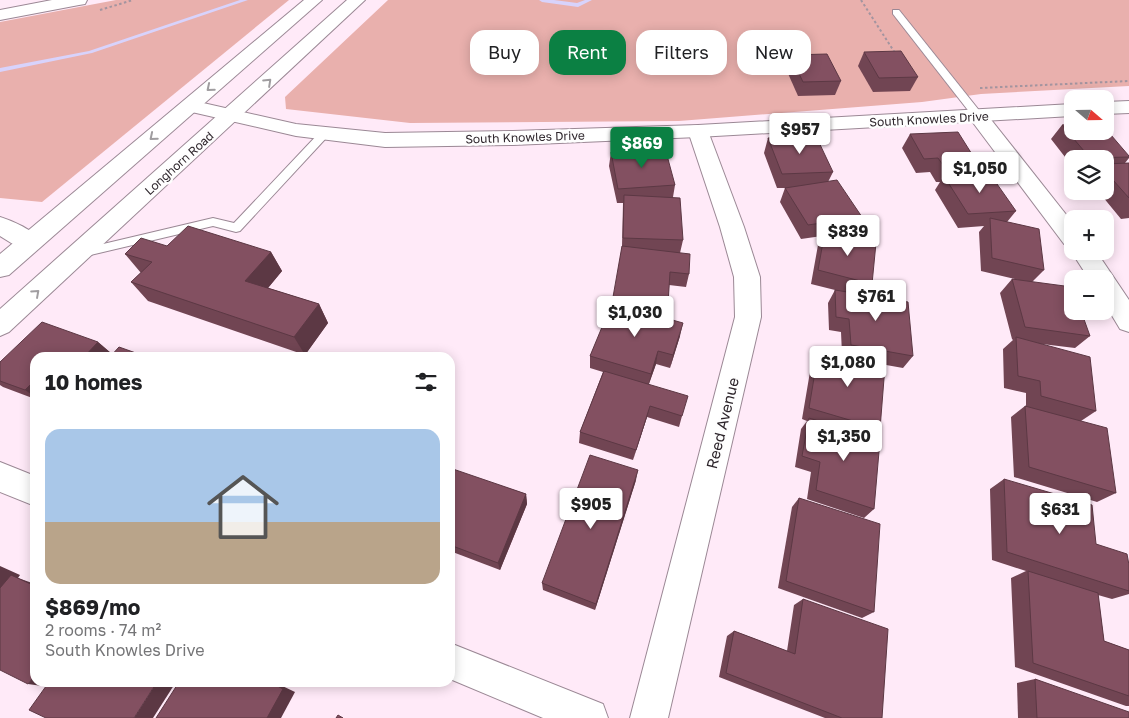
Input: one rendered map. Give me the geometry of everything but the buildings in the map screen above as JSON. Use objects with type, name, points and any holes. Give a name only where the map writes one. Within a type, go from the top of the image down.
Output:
[{"type":"street","points":[[0,16],[32,4],[79,0]]},
{"type":"street","points":[[0,268],[314,0]]},
{"type":"street","name":"Longhorn Road","points":[[0,326],[357,0]]},
{"type":"street","name":"South Knowles Drive","points":[[190,106],[296,130],[385,140],[512,138],[698,131],[1064,111]]},
{"type":"street","points":[[1114,108],[1129,107]]},
{"type":"street","points":[[978,116],[1064,228]]},
{"type":"street","name":"Reed Avenue","points":[[649,718],[748,317],[747,277],[732,227],[698,131]]},
{"type":"street","points":[[0,225],[29,242]]},
{"type":"street","points":[[0,246],[29,242]]},
{"type":"street","points":[[1114,297],[1129,322]]},
{"type":"street","points":[[0,477],[30,489]]},
{"type":"street","points":[[455,663],[589,718]]},
{"type":"lane","points":[[896,12],[978,116]]},
{"type":"lane","points":[[80,253],[213,222],[236,228],[324,134]]},
{"type":"path","points":[[861,0],[896,54]]},
{"type":"path","points":[[952,84],[991,88],[1129,81]]},
{"type":"shaded area","points":[[116,0],[289,0],[42,202],[0,198],[0,22]]},
{"type":"shaded area","points":[[388,0],[1129,0],[1129,86],[981,94],[922,102],[679,121],[410,123],[286,109],[285,97]]},
{"type":"waterway","points":[[0,70],[90,52],[245,0]]},
{"type":"waterway","points":[[542,0],[578,5],[589,0]]}]
